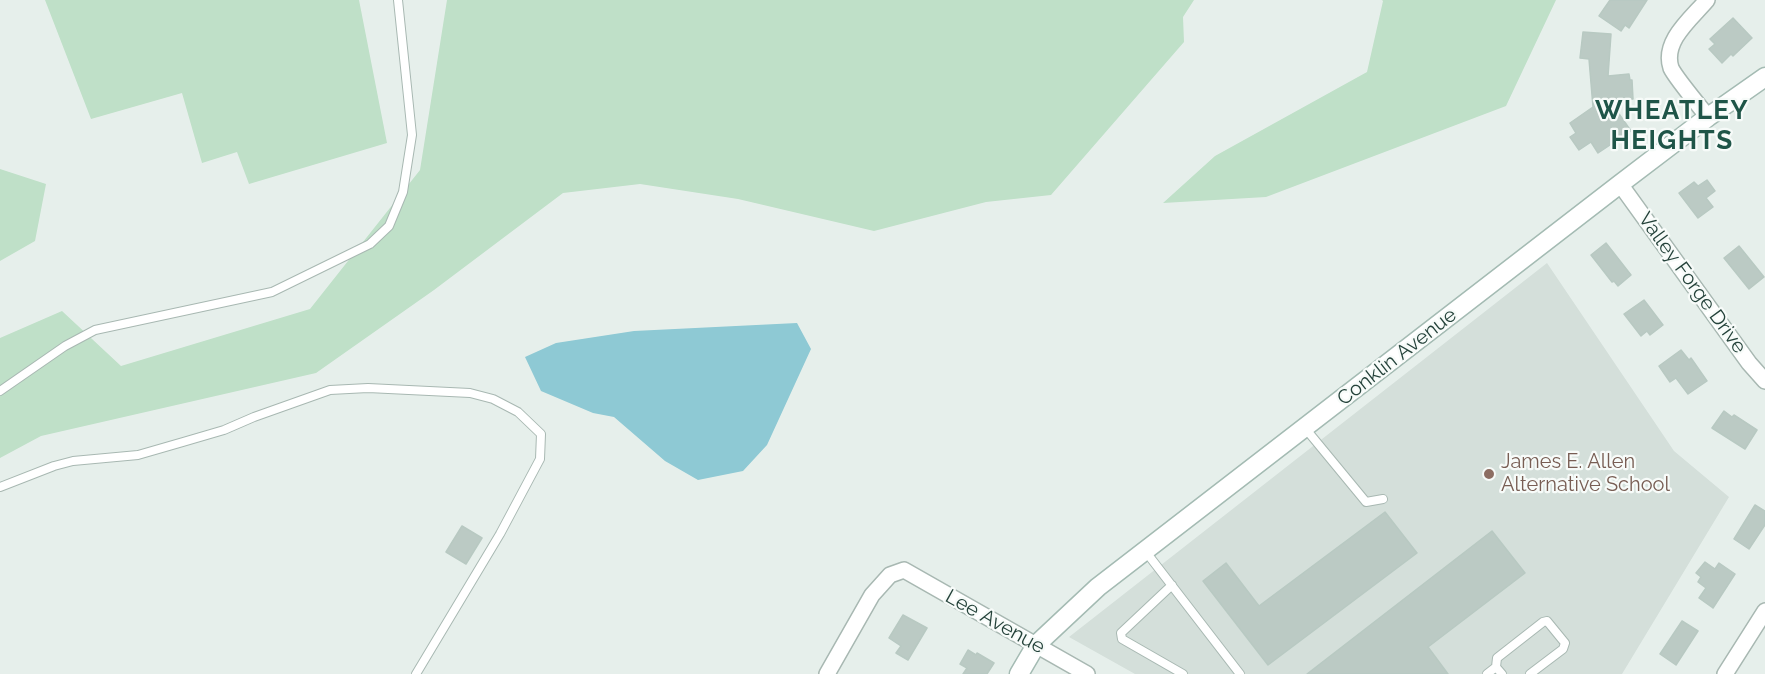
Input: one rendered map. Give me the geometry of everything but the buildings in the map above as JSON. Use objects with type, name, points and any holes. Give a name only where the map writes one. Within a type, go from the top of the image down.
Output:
[{"type":"street","points":[[1707,0],[1670,47],[1671,68],[1708,117]]},
{"type":"street","name":"Conklin Avenue","points":[[1019,674],[1036,645],[1098,588],[1145,550],[1620,184],[1765,77]]},
{"type":"street","name":"Valley Forge Drive","points":[[1620,184],[1749,363],[1765,381]]},
{"type":"street","name":"Lee Avenue","points":[[827,674],[876,590],[890,575],[904,570],[1087,674]]},
{"type":"street","points":[[1725,674],[1765,611]]},
{"type":"lane","points":[[0,391],[65,346],[95,330],[272,292],[370,244],[389,226],[403,192],[412,135],[398,0]]},
{"type":"lane","points":[[0,487],[73,461],[138,454],[224,430],[330,390],[368,388],[470,393],[493,399],[518,411],[541,434],[540,459],[500,534],[416,674]]},
{"type":"lane","points":[[1305,428],[1366,502],[1383,499]]},
{"type":"lane","points":[[1145,550],[1240,674]]},
{"type":"lane","points":[[1172,585],[1120,633],[1122,639],[1183,674]]},
{"type":"lane","points":[[1487,674],[1499,670],[1497,658],[1547,621],[1565,643],[1563,649],[1530,674]]},
{"type":"shaded area","name":"James E. Allen Alternative School","points":[[1547,263],[1674,451],[1729,497],[1622,674],[1135,674],[1069,637]]},
{"type":"green space","points":[[45,0],[359,0],[387,143],[249,184],[237,152],[202,163],[182,93],[91,119]]},
{"type":"green space","points":[[447,0],[1194,0],[1183,17],[1184,42],[1051,195],[986,202],[874,231],[738,199],[640,184],[563,193],[434,290],[316,373],[41,436],[0,458],[0,338],[62,311],[121,366],[310,309],[420,170]]},
{"type":"green space","points":[[1382,0],[1556,0],[1506,106],[1266,197],[1163,203],[1215,156],[1367,72]]},
{"type":"green space","points":[[0,169],[46,184],[35,241],[0,261]]},
{"type":"water","points":[[797,323],[811,349],[767,445],[743,471],[698,480],[665,461],[614,417],[593,413],[541,391],[525,357],[556,343],[634,331]]},
{"type":"place","name":"James E. Allen Alternative School","points":[[1489,474]]},
{"type":"district","name":"WHEATLEY HEIGHTS","points":[[1672,126]]}]
